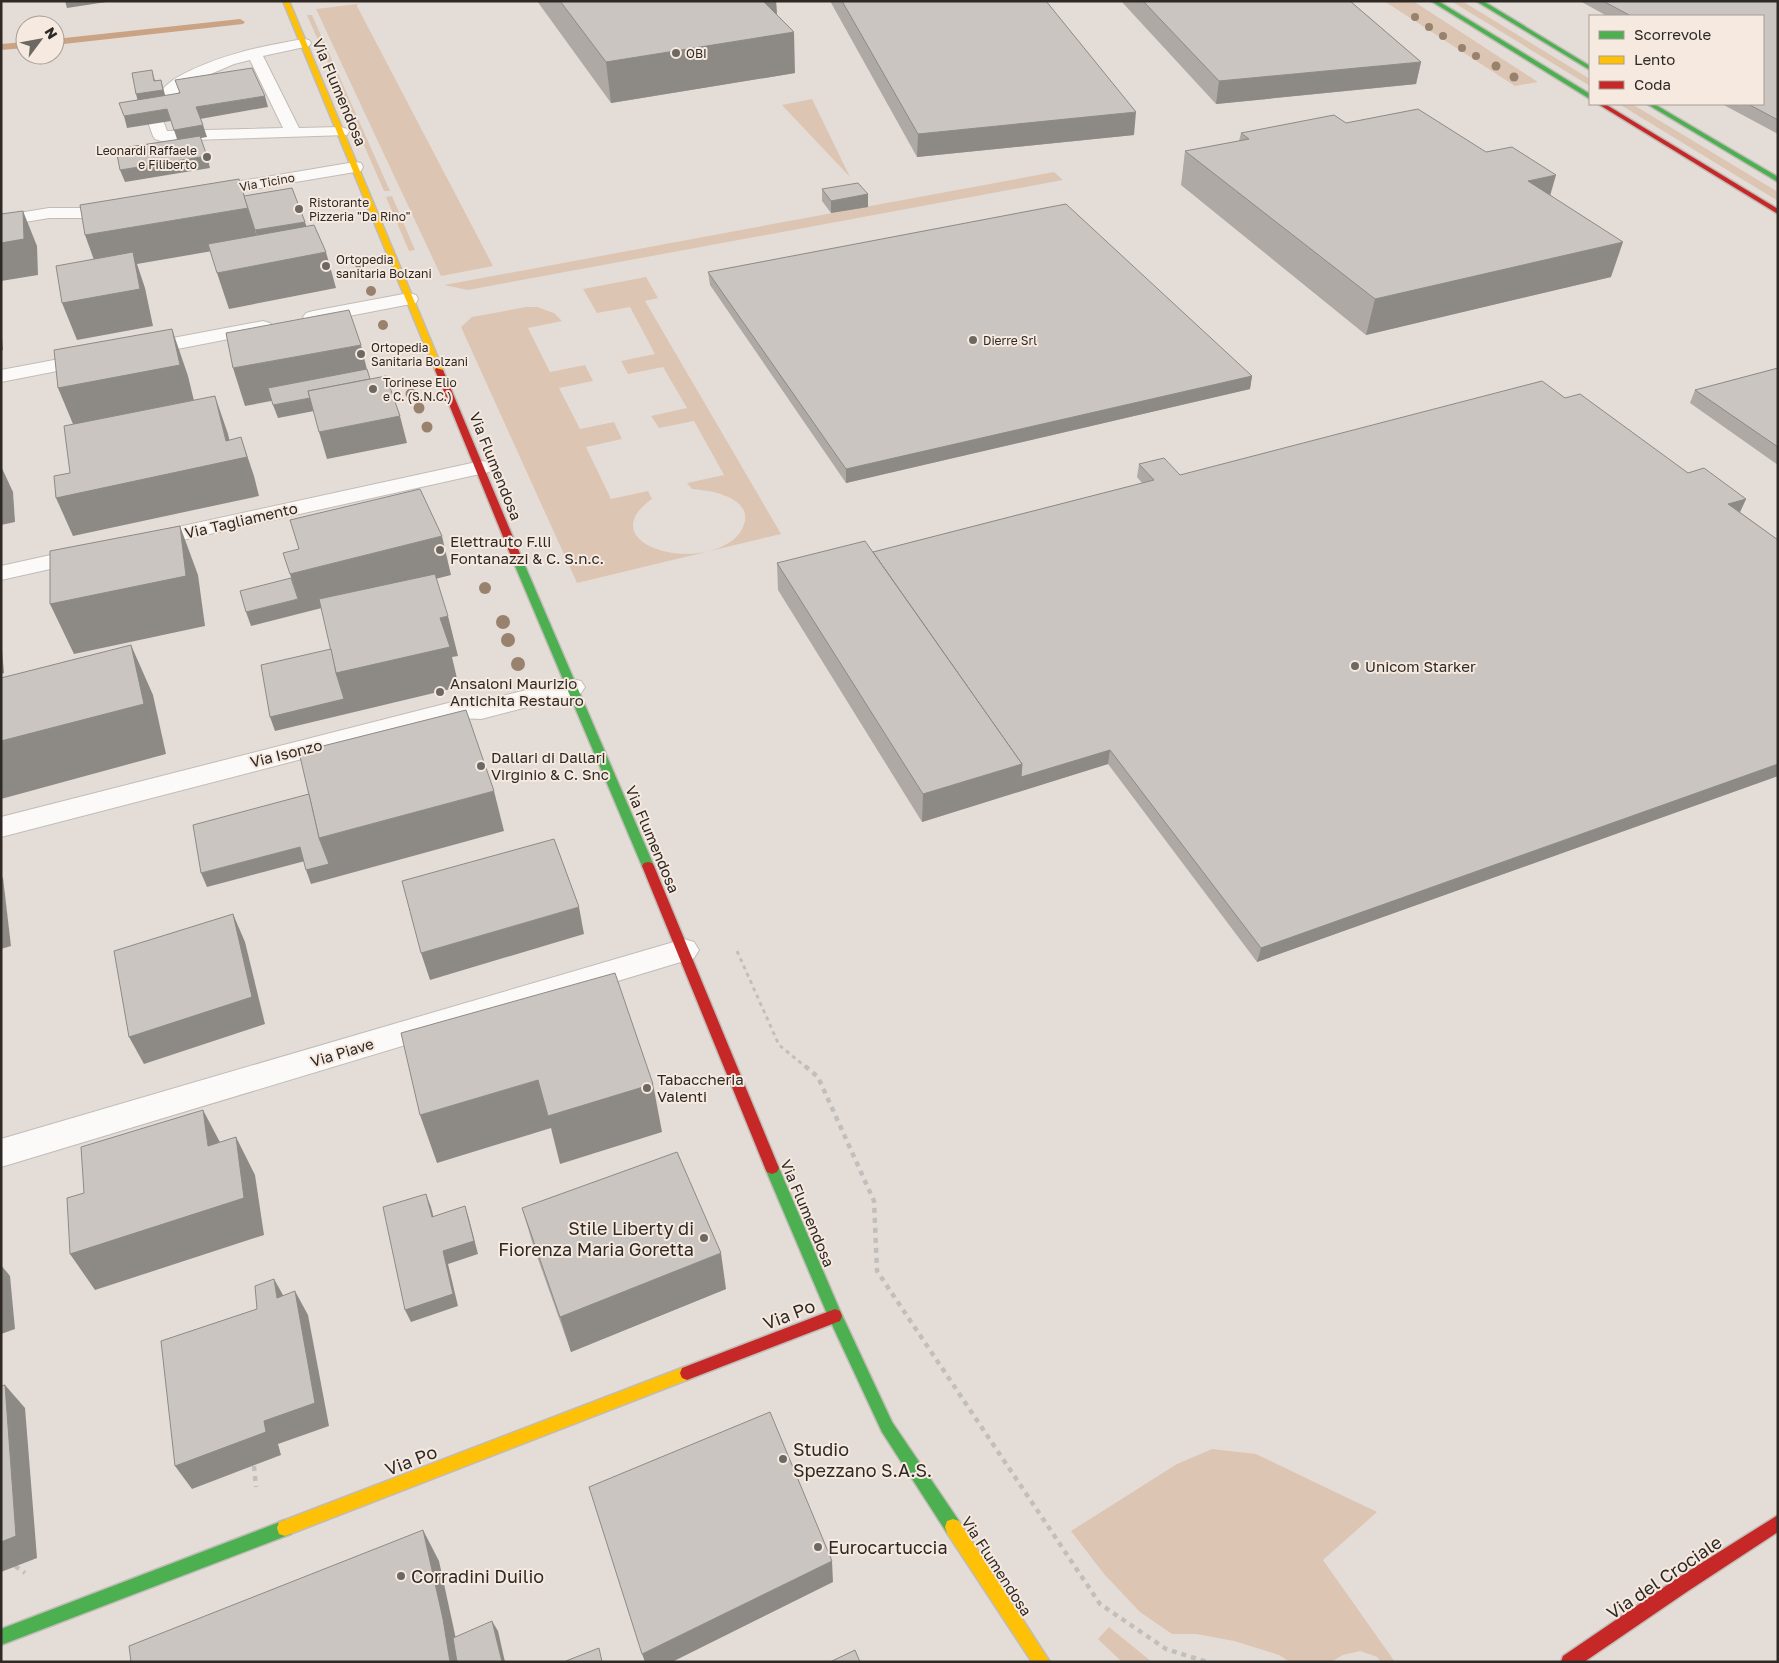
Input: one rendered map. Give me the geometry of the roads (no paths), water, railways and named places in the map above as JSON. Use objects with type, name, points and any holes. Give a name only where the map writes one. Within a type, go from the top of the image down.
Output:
[{"type":"street","name":"Via Flumendosa","points":[[286,1],[481,466],[527,583],[684,950],[834,1316],[887,1427],[1042,1662]]},
{"type":"street","points":[[1434,1],[1589,96]]},
{"type":"street","points":[[1479,1],[1589,67]]},
{"type":"street","points":[[304,43],[254,53],[180,82],[152,111],[160,136],[341,132]]},
{"type":"street","points":[[254,53],[292,133]]},
{"type":"street","points":[[212,69],[219,85]]},
{"type":"street","points":[[180,82],[187,100]]},
{"type":"street","points":[[1603,105],[1778,212]]},
{"type":"street","points":[[1652,105],[1778,180]]},
{"type":"street","points":[[194,118],[200,135]]},
{"type":"street","points":[[233,118],[240,134]]},
{"type":"street","name":"Via Ticino","points":[[191,195],[355,167]]},
{"type":"street","points":[[1,221],[48,213],[83,213],[132,205]]},
{"type":"street","points":[[1,376],[410,299]]},
{"type":"street","name":"Via Tagliamento","points":[[1,573],[481,466]]},
{"type":"street","name":"Via Isonzo","points":[[1,827],[460,709],[481,710],[572,687]]},
{"type":"street","name":"Via Piave","points":[[1,1153],[684,950]]},
{"type":"street","name":"Via Po","points":[[1,1637],[834,1316]]},
{"type":"street","name":"Via del Crociale","points":[[1570,1662],[1682,1585],[1778,1523]]},
{"type":"waterway","points":[[65,41],[240,22]]},
{"type":"waterway","points":[[1,47],[15,46]]},
{"type":"place","name":"OBI","points":[[676,53]]},
{"type":"place","name":"Leonardi Raffaele e Filiberto","points":[[207,157]]},
{"type":"place","name":"Ristorante Pizzeria \"Da Rino\"","points":[[299,209]]},
{"type":"place","name":"Ortopedia sanitaria Bolzani","points":[[326,266]]},
{"type":"place","name":"Dierre Srl","points":[[973,340]]},
{"type":"place","name":"Ortopedia Sanitaria Bolzani","points":[[361,354]]},
{"type":"place","name":"Torinese Elio e C. (S.N.C.)","points":[[373,389]]},
{"type":"place","name":"Elettrauto F.lli Fontanazzi & C. S.n.c.","points":[[440,550]]},
{"type":"place","name":"Unicom Starker","points":[[1355,666]]},
{"type":"place","name":"Ansaloni Maurizio Antichita Restauro","points":[[440,692]]},
{"type":"place","name":"Dallari di Dallari Virginio & C. Snc","points":[[481,766]]},
{"type":"place","name":"Tabaccheria Valenti","points":[[647,1088]]},
{"type":"place","name":"Stile Liberty di Fiorenza Maria Goretta","points":[[704,1238]]},
{"type":"place","name":"Studio Spezzano S.A.S.","points":[[783,1459]]},
{"type":"place","name":"Eurocartuccia","points":[[818,1547]]},
{"type":"place","name":"Corradini Duilio","points":[[401,1576]]}]
